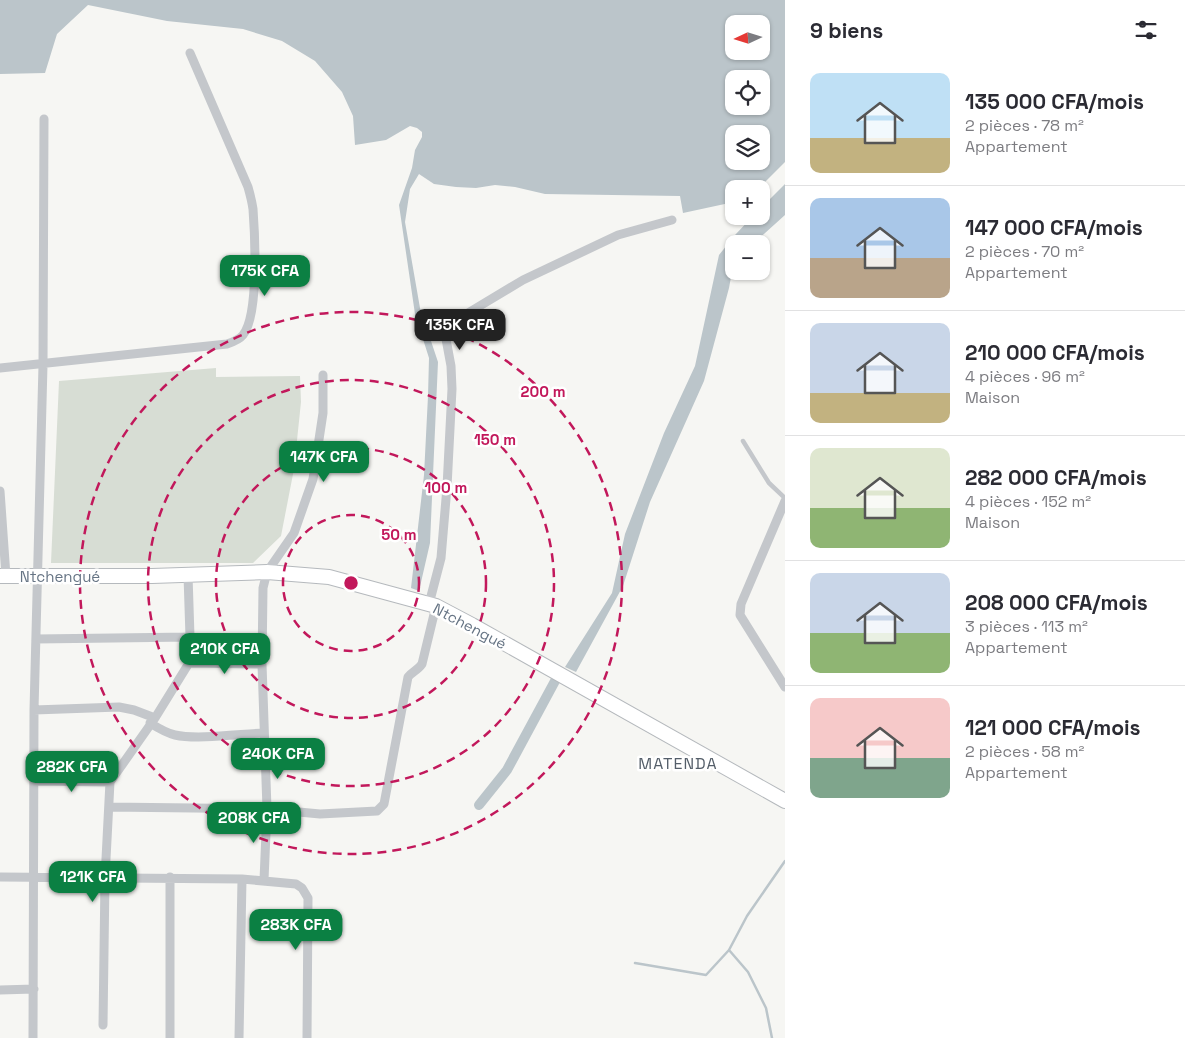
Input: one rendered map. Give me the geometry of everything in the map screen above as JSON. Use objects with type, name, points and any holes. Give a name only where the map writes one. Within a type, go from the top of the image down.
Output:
[{"type":"main road","name":"Ntchengué","points":[[3,576],[188,575],[267,572],[329,577],[433,605],[785,801]]},
{"type":"street","points":[[0,368],[43,365],[227,344],[238,340],[244,334],[252,313],[254,295],[253,208],[248,187],[190,53]]},
{"type":"street","points":[[33,1038],[34,710],[43,365],[44,119]]},
{"type":"street","points":[[109,807],[267,809],[320,814],[377,811],[380,809],[384,804],[408,678],[422,664],[440,558],[448,468],[452,390],[446,330],[454,322],[523,280],[618,235],[672,220]]},
{"type":"street","points":[[264,880],[267,809],[262,664],[261,606],[263,588],[267,572],[294,533],[313,479],[323,413],[323,375]]},
{"type":"street","points":[[0,492],[3,576]]},
{"type":"street","points":[[785,500],[741,604],[740,615],[785,688]]},
{"type":"street","points":[[104,1025],[105,878],[110,782],[153,721],[189,663],[188,575]]},
{"type":"street","points":[[36,639],[190,637]]},
{"type":"street","points":[[189,663],[262,664]]},
{"type":"street","points":[[34,710],[119,707],[134,710],[169,733],[178,736],[264,733]]},
{"type":"street","points":[[35,781],[110,782]]},
{"type":"street","points":[[0,877],[170,877],[264,880],[296,884],[302,888],[308,898],[307,1038]]},
{"type":"street","points":[[170,877],[170,1038]]},
{"type":"street","points":[[239,1038],[242,879]]},
{"type":"street","points":[[0,990],[34,989]]},
{"type":"lane","points":[[743,441],[769,483],[785,500]]},
{"type":"shaded area","points":[[0,0],[785,0],[785,162],[767,180],[725,180],[725,204],[683,213],[680,196],[545,194],[515,187],[495,185],[476,188],[456,187],[434,184],[419,174],[410,189],[405,222],[420,308],[438,362],[430,543],[419,591],[411,588],[424,475],[429,358],[415,314],[399,205],[412,168],[415,150],[422,137],[422,132],[410,126],[386,140],[355,145],[353,116],[342,92],[315,61],[282,41],[243,29],[167,21],[88,5],[57,34],[45,73],[0,74]]},
{"type":"shaded area","points":[[785,184],[785,215],[763,235],[735,235],[744,225],[770,225],[770,199]]},
{"type":"shaded area","points":[[725,248],[725,280],[730,280],[704,381],[650,502],[623,586],[576,672],[565,667],[612,593],[625,534],[664,433],[695,366],[719,255]]},
{"type":"shaded area","points":[[216,368],[216,377],[300,376],[301,402],[294,469],[281,536],[253,563],[51,563],[59,381]]},
{"type":"waterway","points":[[479,805],[507,770],[555,681]]},
{"type":"waterway","points":[[635,963],[706,975],[729,950],[747,916],[785,861]]},
{"type":"waterway","points":[[729,950],[748,972],[766,1008],[772,1038]]},
{"type":"district","name":"MATENDA","points":[[678,763]]}]
